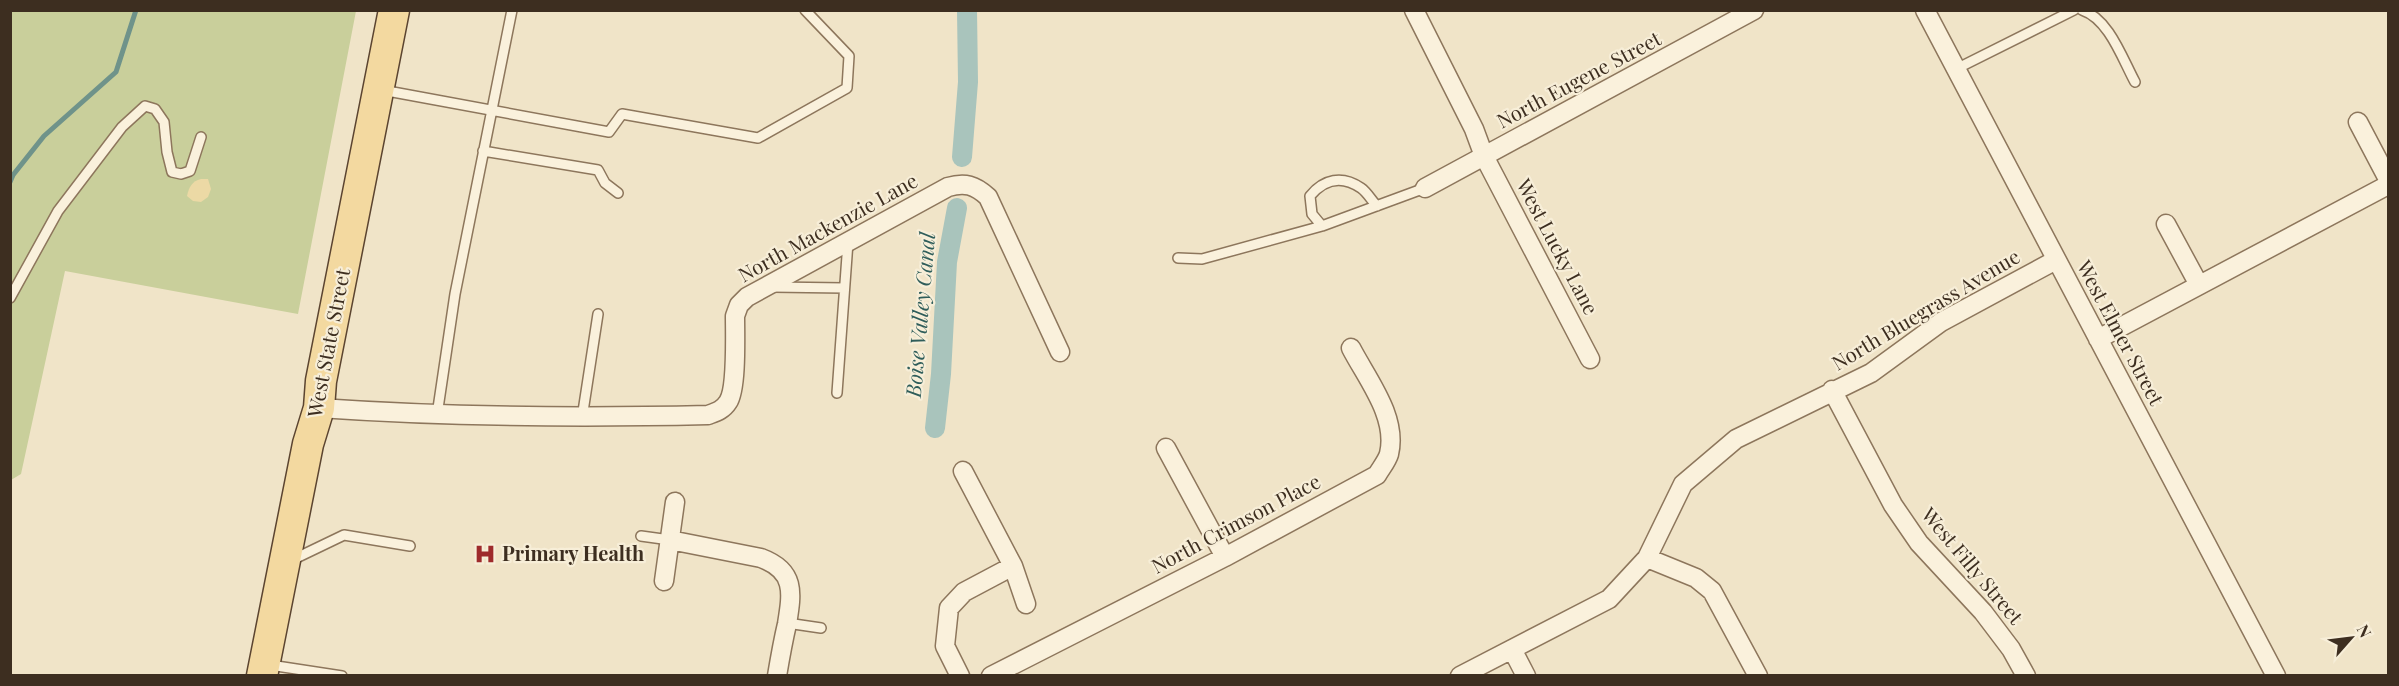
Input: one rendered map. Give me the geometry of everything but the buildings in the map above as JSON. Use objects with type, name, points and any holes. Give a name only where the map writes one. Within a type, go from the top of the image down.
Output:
[{"type":"main road","name":"West State Street","points":[[263,670],[308,444],[319,408],[321,381],[394,10]]},
{"type":"street","name":"West Lucky Lane","points":[[1414,10],[1474,129],[1484,156],[1590,358]]},
{"type":"street","name":"North Eugene Street","points":[[1425,188],[1754,10]]},
{"type":"street","name":"West Elmer Street","points":[[1925,10],[2276,675]]},
{"type":"street","points":[[2358,122],[2388,178]]},
{"type":"street","name":"North Mackenzie Lane","points":[[319,408],[436,415],[582,418],[708,415],[723,409],[732,394],[735,316],[739,305],[747,297],[958,184],[968,184],[979,189],[988,197],[1060,352]]},
{"type":"street","points":[[2098,339],[2388,185]]},
{"type":"street","points":[[2166,224],[2199,285]]},
{"type":"street","name":"North Bluegrass Avenue","points":[[1460,675],[1609,599],[1647,558],[1683,484],[1736,439],[1832,390],[1871,373],[1941,322],[2056,260]]},
{"type":"street","name":"North Crimson Place","points":[[991,675],[1225,557],[1377,475],[1388,456],[1391,434],[1386,413],[1351,348]]},
{"type":"street","name":"West Filly Street","points":[[1832,390],[1893,505],[1919,543],[1983,612],[2011,649],[2026,675]]},
{"type":"street","points":[[1167,448],[1225,557]]},
{"type":"street","points":[[963,471],[1013,566],[1026,604]]},
{"type":"street","points":[[664,581],[675,502]]},
{"type":"street","points":[[670,540],[761,558],[774,563],[783,570],[792,591],[777,675]]},
{"type":"street","points":[[1647,558],[1696,578],[1712,591],[1758,675]]},
{"type":"street","points":[[960,675],[945,646],[950,608],[964,592],[1013,566]]},
{"type":"street","points":[[1512,649],[1526,675]]},
{"type":"lane","points":[[436,415],[453,301],[512,10]]},
{"type":"lane","points":[[378,89],[609,132],[622,114],[758,138],[847,88],[849,56],[805,10]]},
{"type":"lane","points":[[1956,69],[2074,10]]},
{"type":"lane","points":[[2082,10],[2091,15],[2110,36],[2135,82]]},
{"type":"lane","points":[[10,298],[58,211],[122,127],[145,106],[155,109],[164,122],[172,172],[181,174],[190,171],[201,137]]},
{"type":"lane","points":[[483,151],[598,170],[605,183],[618,194]]},
{"type":"lane","points":[[1322,226],[1312,214],[1310,196],[1318,185],[1337,179],[1362,188],[1377,206]]},
{"type":"lane","points":[[1178,258],[1203,259],[1322,226],[1425,188]]},
{"type":"lane","points":[[837,393],[848,242]]},
{"type":"lane","points":[[763,287],[844,288]]},
{"type":"lane","points":[[582,418],[598,314]]},
{"type":"lane","points":[[284,564],[344,535],[410,546]]},
{"type":"lane","points":[[641,536],[670,540]]},
{"type":"lane","points":[[787,623],[821,628]]},
{"type":"lane","points":[[263,670],[342,675]]},
{"type":"green space","points":[[11,11],[356,11],[298,314],[65,271],[21,474],[11,480]]},
{"type":"sand","points":[[201,179],[208,179],[211,189],[208,197],[201,202],[193,201],[187,196],[189,190],[193,183]]},
{"type":"waterway","points":[[10,182],[44,136],[116,72],[136,10]]},
{"type":"waterway","name":"Boise Valley Canal","points":[[962,157],[968,82],[967,10]]},
{"type":"waterway","name":"Boise Valley Canal","points":[[935,428],[941,374],[947,262],[957,208]]},
{"type":"place","name":"Primary Health","points":[[485,554]]}]
